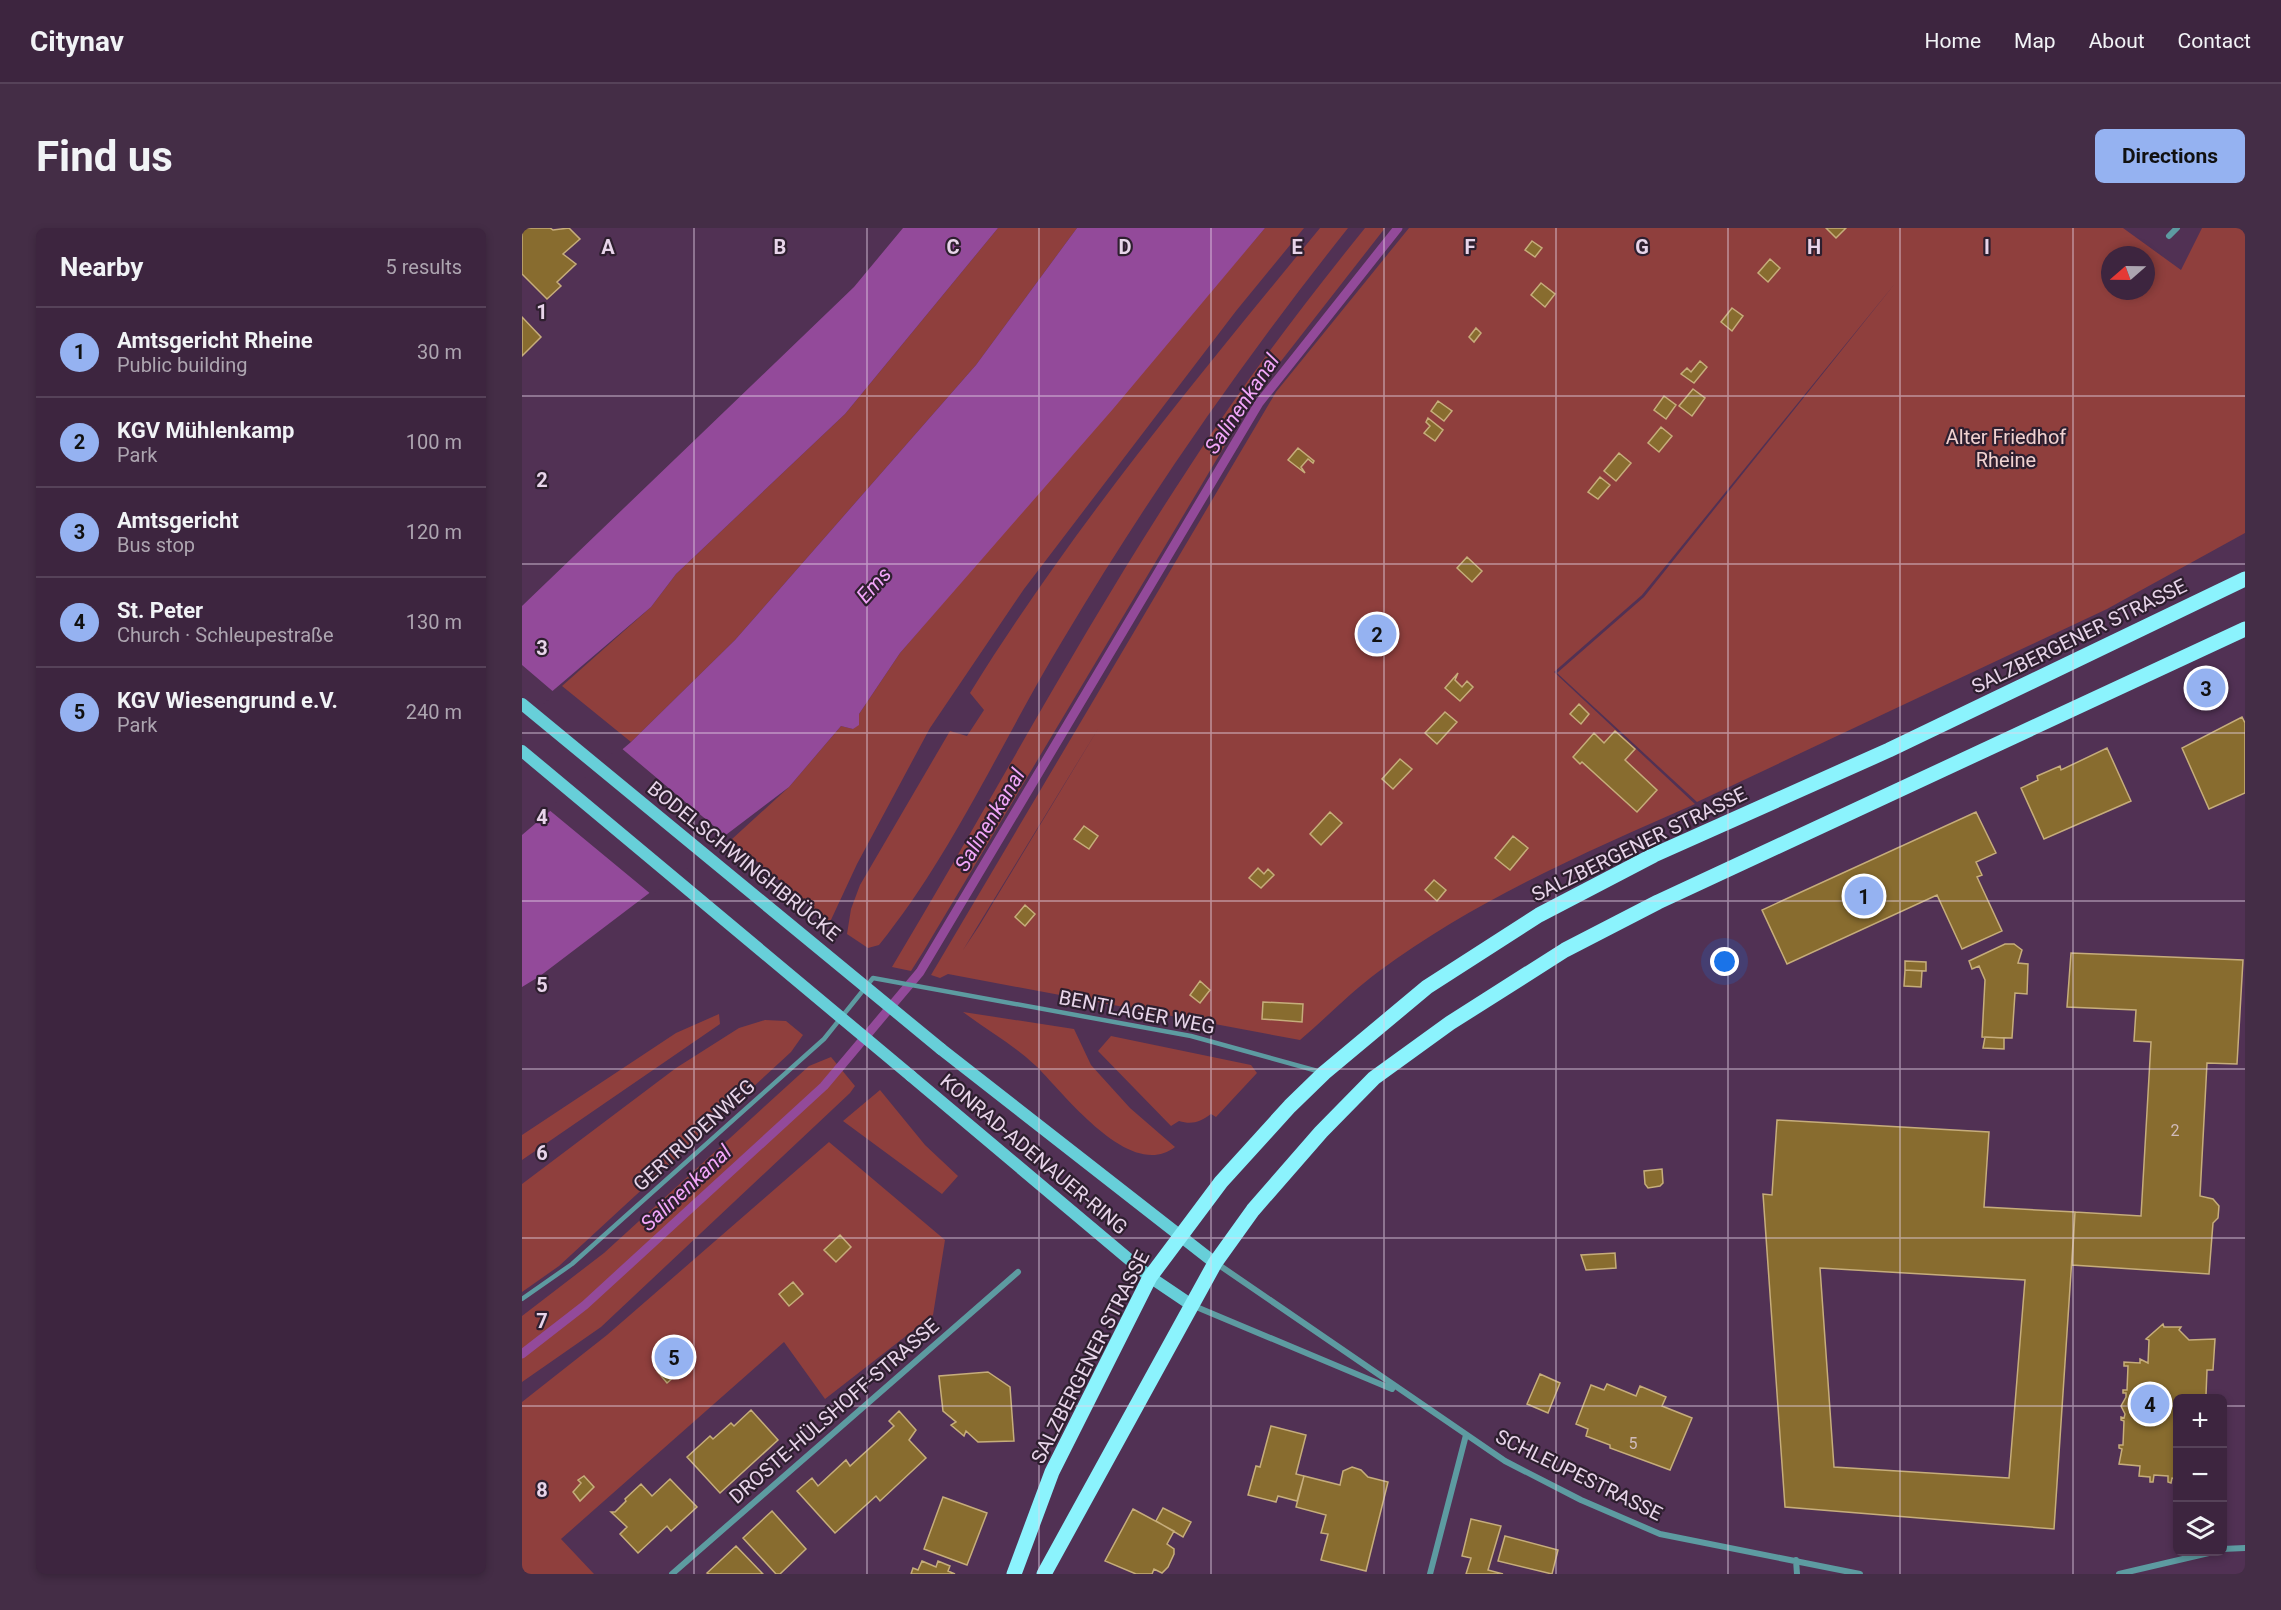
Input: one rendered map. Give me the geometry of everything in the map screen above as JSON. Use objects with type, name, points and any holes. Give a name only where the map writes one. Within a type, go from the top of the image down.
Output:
[{"type":"main road","name":"SALZBERGENER STRASSE","points":[[1014,1574],[1052,1472],[1150,1277],[1234,1167],[1290,1106],[1324,1073],[1427,987],[1539,915],[1654,855],[2003,697],[2245,579]]},
{"type":"main road","points":[[1044,1574],[1190,1304],[1215,1263],[1281,1175],[1374,1078],[1450,1023],[1566,950],[1658,902],[2245,629]]},
{"type":"main road","name":"BODELSCHWINGHBRÜCKE","points":[[522,704],[941,1049]]},
{"type":"main road","name":"KONRAD-ADENAUER-RING","points":[[522,751],[1150,1277],[1190,1304]]},
{"type":"main road","name":"KONRAD-ADENAUER-RING","points":[[941,1049],[1215,1263]]},
{"type":"street","points":[[2169,236],[2177,228]]},
{"type":"street","name":"SCHLEUPESTRASSE","points":[[1215,1263],[1505,1461],[1581,1500],[1660,1534],[1860,1574]]},
{"type":"street","name":"DROSTE-HÜLSHOFF-STRASSE","points":[[672,1574],[1018,1272]]},
{"type":"street","name":"SCHLEUPESTRASSE","points":[[1190,1304],[1404,1394]]},
{"type":"street","points":[[1430,1574],[1466,1435]]},
{"type":"street","points":[[2227,1549],[2245,1548]]},
{"type":"street","points":[[2119,1574],[2193,1556]]},
{"type":"street","points":[[1796,1560],[1797,1574]]},
{"type":"lane","name":"BENTLAGER WEG","points":[[873,978],[1191,1036],[1324,1073]]},
{"type":"lane","name":"GERTRUDENWEG","points":[[522,1299],[572,1264],[824,1039],[873,978]]},
{"type":"green space","points":[[998,228],[1077,228],[976,365],[735,640],[631,742],[562,686],[651,607],[676,574],[845,414]]},
{"type":"green space","points":[[1265,228],[1304,228],[1236,311],[1024,589],[930,728],[857,864],[830,922],[731,840],[789,787],[841,726],[853,729],[859,714],[900,653]]},
{"type":"green space","points":[[1320,228],[1348,228],[1272,327],[1164,480],[1064,638],[931,872],[879,945],[868,948],[847,934],[851,909],[860,885],[950,731],[967,736],[984,710],[970,693],[1050,572],[1093,513],[1182,398]]},
{"type":"green space","points":[[1365,228],[1385,228],[1267,379],[1236,427],[911,971],[892,967],[1149,530],[1251,376]]},
{"type":"green space","name":"Alter Friedhof Rheine","points":[[1409,228],[2123,228],[2148,246],[2101,246],[2101,300],[2155,300],[2155,251],[2181,270],[2202,228],[2245,228],[2245,533],[2107,609],[1697,802],[1557,673],[1644,597],[1897,281],[1642,595],[1554,672],[1695,804],[1572,859],[1453,922],[1378,972],[1300,1040],[948,974],[940,978],[931,975],[1276,392]],"holes":[[[1101,724],[979,926],[963,950]]]},
{"type":"green space","points":[[963,1012],[1074,1029],[1091,1065],[1130,1108],[1175,1147],[1157,1155],[1138,1153],[1119,1144],[1080,1113],[1028,1058]]},
{"type":"green space","points":[[719,1014],[720,1024],[522,1160],[522,1135],[676,1033]]},
{"type":"green space","points":[[765,1020],[786,1021],[803,1035],[791,1052],[559,1266],[522,1292],[522,1184],[676,1068],[739,1028]]},
{"type":"green space","points":[[1111,1036],[1251,1065],[1257,1073],[1216,1117],[1211,1114],[1196,1122],[1179,1121],[1171,1126],[1098,1051]]},
{"type":"green space","points":[[831,1057],[855,1086],[850,1093],[601,1327],[522,1382],[522,1316],[604,1253],[809,1066]]},
{"type":"green space","points":[[880,1090],[925,1145],[958,1176],[942,1194],[843,1121]]},
{"type":"green space","points":[[829,1142],[945,1240],[933,1315],[825,1399],[784,1342],[561,1539],[594,1574],[522,1574],[522,1402],[607,1335]]},
{"type":"water","points":[[903,228],[998,228],[845,414],[676,574],[651,607],[522,717],[522,606],[854,287]]},
{"type":"water","name":"Ems","points":[[1077,228],[1265,228],[1113,409],[900,653],[859,714],[859,725],[853,729],[841,726],[789,787],[540,976],[522,987],[522,835],[631,742],[735,640],[976,365]]},
{"type":"pier","points":[[522,665],[556,694],[522,720]]},
{"type":"pier","points":[[620,747],[728,838],[652,895],[548,809]]},
{"type":"building","points":[[522,228],[550,228],[553,230],[569,228],[580,239],[563,254],[576,264],[557,282],[561,286],[547,299],[522,274]]},
{"type":"building","points":[[1826,228],[1846,228],[1836,238]]},
{"type":"building","points":[[1532,241],[1542,248],[1535,257],[1525,250]]},
{"type":"building","points":[[1770,259],[1780,268],[1768,282],[1758,273]]},
{"type":"building","points":[[1541,283],[1555,294],[1545,307],[1531,295]]},
{"type":"building","points":[[1732,308],[1743,316],[1732,331],[1721,322]]},
{"type":"building","points":[[522,317],[541,337],[522,356]]},
{"type":"building","points":[[1476,328],[1481,333],[1474,342],[1469,337]]},
{"type":"building","points":[[1700,361],[1707,367],[1694,383],[1681,374],[1687,368],[1691,372]]},
{"type":"building","points":[[1693,389],[1705,398],[1692,416],[1679,406]]},
{"type":"building","points":[[1664,396],[1676,405],[1666,419],[1654,410]]},
{"type":"building","points":[[1438,401],[1452,411],[1444,421],[1431,411]]},
{"type":"building","points":[[1428,418],[1443,430],[1435,441],[1424,433],[1430,426],[1426,422]]},
{"type":"building","points":[[1661,427],[1672,436],[1659,452],[1648,443]]},
{"type":"building","points":[[1298,448],[1314,461],[1313,463],[1308,459],[1301,467],[1305,473],[1288,460]]},
{"type":"building","points":[[1619,453],[1631,463],[1616,481],[1604,471]]},
{"type":"building","points":[[1600,477],[1610,485],[1598,499],[1588,492]]},
{"type":"building","points":[[1467,557],[1482,571],[1472,582],[1457,568]]},
{"type":"building","points":[[1458,673],[1455,680],[1462,687],[1467,681],[1473,687],[1460,701],[1445,688]]},
{"type":"building","points":[[1579,704],[1589,714],[1581,724],[1570,714]]},
{"type":"building","points":[[1445,712],[1457,722],[1437,744],[1425,733]]},
{"type":"building","points":[[2242,717],[2245,723],[2245,793],[2209,809],[2182,748]]},
{"type":"building","points":[[1615,731],[1635,749],[1625,760],[1657,790],[1637,812],[1582,762],[1580,764],[1573,757],[1594,733],[1604,743]]},
{"type":"building","points":[[2107,748],[2131,801],[2044,839],[2021,788],[2038,780],[2037,776],[2060,766],[2061,770]]},
{"type":"building","points":[[1400,759],[1412,769],[1393,789],[1382,779]]},
{"type":"building","points":[[1330,812],[1342,823],[1321,845],[1310,834]]},
{"type":"building","points":[[1976,812],[1996,853],[1976,862],[1982,875],[1977,877],[2002,931],[1962,949],[1937,895],[1787,964],[1762,910]]},
{"type":"building","points":[[1084,826],[1098,836],[1089,849],[1074,839]]},
{"type":"building","points":[[1513,836],[1528,848],[1510,870],[1495,858]]},
{"type":"building","points":[[1258,868],[1264,874],[1268,869],[1274,875],[1261,888],[1249,878]]},
{"type":"building","points":[[1434,880],[1446,890],[1437,901],[1425,890]]},
{"type":"building","points":[[1025,905],[1035,914],[1025,926],[1015,917]]},
{"type":"building","points":[[2005,944],[2014,944],[2022,950],[2018,963],[2028,964],[2027,994],[2015,993],[2012,1038],[1982,1037],[1985,980],[1979,966],[1972,969],[1969,961]]},
{"type":"building","points":[[2071,953],[2243,960],[2237,1064],[2207,1063],[2200,1196],[2213,1199],[2219,1206],[2218,1218],[2213,1223],[2209,1274],[2072,1265],[2075,1212],[2141,1216],[2151,1042],[2134,1041],[2136,1010],[2067,1007]]},
{"type":"building","points":[[1905,961],[1926,962],[1926,971],[1905,970]]},
{"type":"building","points":[[1905,970],[1922,971],[1921,987],[1904,986]]},
{"type":"building","points":[[1200,981],[1210,990],[1200,1003],[1190,995]]},
{"type":"building","points":[[1263,1002],[1303,1004],[1302,1022],[1262,1019]]},
{"type":"building","points":[[1985,1037],[2004,1038],[2004,1049],[1983,1048]]},
{"type":"building","points":[[1777,1120],[1989,1132],[1984,1207],[2075,1212],[2054,1529],[1785,1507],[1763,1194],[1772,1195]],"holes":[[[1820,1268],[2025,1280],[2009,1478],[1834,1467]]]},
{"type":"building","points":[[1662,1169],[1663,1183],[1660,1186],[1648,1188],[1645,1184],[1644,1171]]},
{"type":"building","points":[[840,1235],[851,1247],[836,1262],[824,1250]]},
{"type":"building","points":[[1615,1253],[1616,1268],[1586,1270],[1581,1255]]},
{"type":"building","points":[[793,1282],[803,1294],[789,1306],[779,1294]]},
{"type":"building","points":[[2163,1324],[2164,1327],[2181,1327],[2179,1330],[2189,1340],[2215,1339],[2213,1370],[2207,1370],[2206,1394],[2173,1394],[2173,1478],[2171,1483],[2168,1482],[2168,1476],[2154,1475],[2153,1482],[2150,1482],[2150,1477],[2139,1476],[2140,1466],[2119,1464],[2122,1449],[2119,1445],[2123,1445],[2124,1421],[2121,1417],[2124,1418],[2125,1414],[2121,1406],[2126,1397],[2123,1390],[2127,1390],[2128,1366],[2124,1366],[2124,1362],[2140,1363],[2140,1359],[2148,1363],[2149,1340],[2146,1339]]},
{"type":"building","points":[[673,1359],[682,1370],[667,1383],[657,1371]]},
{"type":"building","points":[[988,1372],[1010,1387],[1014,1441],[978,1442],[966,1431],[964,1436],[951,1425],[956,1422],[943,1411],[939,1376]]},
{"type":"building","points":[[1540,1374],[1560,1383],[1548,1413],[1527,1404]]},
{"type":"building","points":[[1607,1384],[1636,1396],[1640,1386],[1666,1397],[1662,1406],[1692,1418],[1670,1470],[1610,1448],[1610,1445],[1586,1436],[1588,1429],[1576,1424],[1591,1385],[1604,1390]]},
{"type":"building","points":[[751,1410],[778,1440],[720,1493],[687,1457],[710,1436],[713,1439],[731,1423],[734,1426]]},
{"type":"building","points":[[899,1411],[916,1430],[909,1440],[926,1458],[880,1501],[876,1496],[835,1533],[797,1491],[812,1478],[818,1486],[846,1460],[850,1466],[894,1426],[889,1421]]},
{"type":"building","points":[[1271,1426],[1306,1435],[1296,1474],[1304,1476],[1297,1501],[1278,1496],[1276,1502],[1248,1495],[1256,1466],[1260,1467]]},
{"type":"building","points":[[1352,1467],[1361,1470],[1368,1477],[1388,1482],[1366,1571],[1321,1560],[1328,1534],[1321,1533],[1326,1515],[1296,1507],[1304,1476],[1340,1485],[1343,1471]]},
{"type":"building","points":[[584,1476],[594,1487],[580,1501],[573,1492],[581,1483],[578,1480]]},
{"type":"building","points":[[670,1479],[697,1507],[671,1531],[667,1526],[638,1553],[620,1534],[627,1527],[611,1512],[615,1512],[641,1484],[652,1496]]},
{"type":"building","points":[[943,1497],[987,1513],[967,1565],[924,1549]]},
{"type":"building","points":[[1163,1508],[1191,1522],[1183,1537],[1156,1521]]},
{"type":"building","points":[[1133,1509],[1174,1531],[1167,1544],[1174,1549],[1174,1554],[1168,1567],[1162,1573],[1154,1569],[1152,1574],[1136,1574],[1105,1561]]},
{"type":"building","points":[[772,1511],[806,1549],[780,1574],[776,1574],[743,1538]]},
{"type":"building","points":[[1471,1519],[1501,1526],[1488,1570],[1503,1574],[1466,1574],[1471,1558],[1462,1556]]},
{"type":"building","points":[[1505,1536],[1558,1550],[1552,1574],[1498,1561]]},
{"type":"building","points":[[736,1546],[763,1574],[707,1573]]},
{"type":"building","points":[[922,1561],[936,1567],[938,1561],[950,1566],[948,1571],[955,1574],[911,1574],[913,1568],[918,1570]]},
{"type":"waterway","name":"Salinenkanal","points":[[522,1354],[585,1305],[824,1086],[920,972],[1259,403],[1398,228]]},
{"type":"place","name":"KGV Mühlenkamp","points":[[1377,634]]},
{"type":"place","name":"Amtsgericht","points":[[2206,688]]},
{"type":"place","name":"Amtsgericht Rheine","points":[[1864,896]]},
{"type":"place","name":"KGV Wiesengrund e.V.","points":[[674,1357]]},
{"type":"place","name":"St. Peter","points":[[2150,1404]]}]
